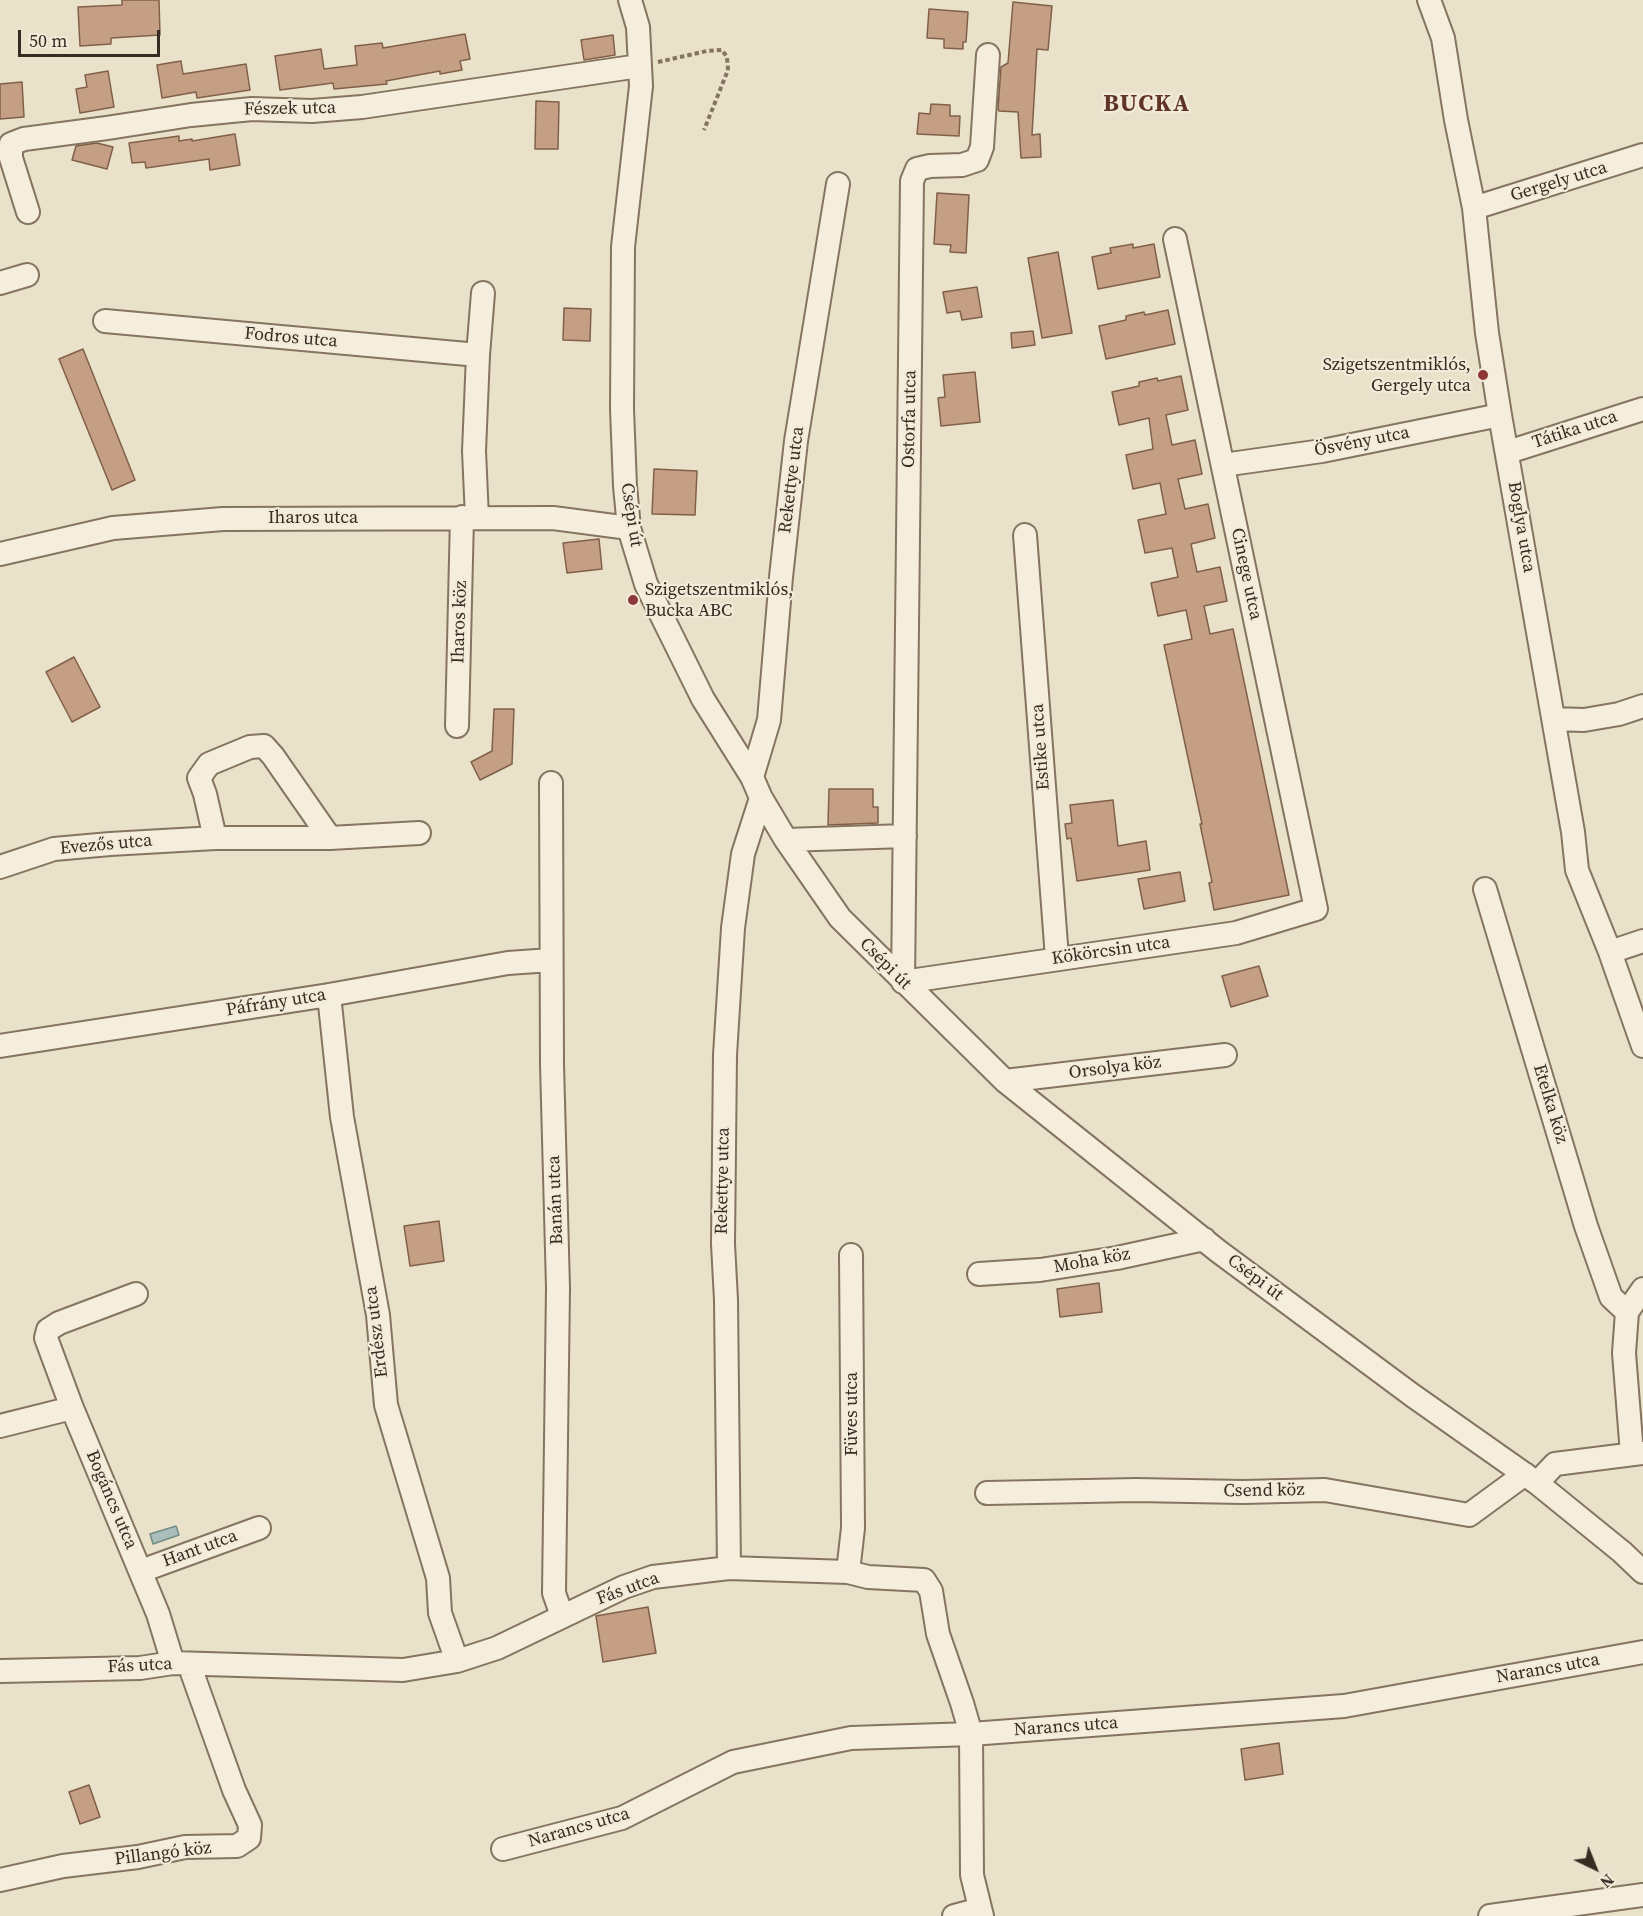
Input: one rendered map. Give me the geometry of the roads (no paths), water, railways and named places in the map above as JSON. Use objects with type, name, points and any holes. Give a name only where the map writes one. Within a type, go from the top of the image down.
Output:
[{"type":"street","name":"Csépi út","points":[[630,0],[638,27],[641,86],[623,247],[622,409],[629,528],[646,584],[703,699],[752,777],[761,798],[786,840],[840,918],[1005,1081],[1204,1239],[1412,1395],[1531,1479],[1622,1552],[1643,1572]]},
{"type":"street","name":"Boglya utca","points":[[1430,0],[1443,38],[1456,120],[1474,208],[1487,333],[1573,832],[1576,870],[1610,952],[1643,1046]]},
{"type":"street","name":"Ostorfa utca","points":[[903,982],[912,181],[917,169],[930,166],[962,165],[977,160],[982,147],[988,56]]},
{"type":"street","name":"Fészek utca","points":[[28,212],[11,158],[11,144],[24,139],[191,115],[252,109],[312,111],[362,107],[639,66]]},
{"type":"street","name":"Gergely utca","points":[[1474,208],[1643,155]]},
{"type":"street","name":"Rekettye utca","points":[[752,777],[769,720],[781,577],[796,441],[838,184]]},
{"type":"street","name":"Cinege utca","points":[[1175,239],[1316,909]]},
{"type":"street","points":[[0,283],[27,274]]},
{"type":"street","points":[[470,517],[477,355],[483,293]]},
{"type":"street","name":"Fodros utca","points":[[105,321],[477,355]]},
{"type":"street","name":"Tátika utca","points":[[1508,452],[1643,409]]},
{"type":"street","name":"Ösvény utca","points":[[1223,465],[1322,451],[1500,414]]},
{"type":"street","name":"Iharos köz","points":[[457,726],[470,517]]},
{"type":"street","name":"Iharos utca","points":[[0,554],[112,528],[223,519],[553,518],[629,528]]},
{"type":"street","name":"Estike utca","points":[[1025,536],[1057,958]]},
{"type":"street","points":[[1554,719],[1584,720],[1619,714],[1643,706]]},
{"type":"street","points":[[215,838],[199,778],[209,764],[250,747],[264,746],[330,838]]},
{"type":"street","name":"Banán utca","points":[[552,783],[552,1065],[558,1288],[555,1593],[562,1616]]},
{"type":"street","name":"Rekettye utca","points":[[729,1568],[726,1300],[723,1244],[724,1054],[733,928],[742,854],[761,798]]},
{"type":"street","name":"Evezős utca","points":[[0,867],[54,849],[110,844],[215,838],[330,838],[419,833]]},
{"type":"street","points":[[786,840],[905,836]]},
{"type":"street","name":"Etelka köz","points":[[1485,889],[1586,1226],[1611,1297],[1627,1312]]},
{"type":"street","name":"Kökörcsin utca","points":[[903,982],[1236,933],[1316,909]]},
{"type":"street","points":[[1610,952],[1643,940]]},
{"type":"street","name":"Páfrány utca","points":[[0,1046],[329,995],[508,963],[551,960]]},
{"type":"street","name":"Erdész utca","points":[[329,995],[342,1117],[378,1315],[386,1405],[438,1578],[440,1613],[457,1661]]},
{"type":"street","name":"Orsolya köz","points":[[1005,1081],[1225,1055]]},
{"type":"street","name":"Moha köz","points":[[979,1274],[1041,1270],[1118,1258],[1204,1239]]},
{"type":"street","name":"Füves utca","points":[[848,1572],[853,1528],[851,1255]]},
{"type":"street","points":[[1638,1454],[1624,1353],[1627,1312],[1643,1289]]},
{"type":"street","name":"Bogáncs utca","points":[[136,1293],[59,1323],[48,1330],[46,1338],[72,1408],[181,1664]]},
{"type":"street","points":[[0,1426],[72,1408]]},
{"type":"street","name":"Csend köz","points":[[987,1492],[1325,1491],[1469,1515],[1556,1464],[1638,1454]]},
{"type":"street","name":"Hant utca","points":[[141,1571],[259,1528]]},
{"type":"street","name":"Fás utca","points":[[0,1671],[140,1668],[181,1664],[404,1670],[457,1661],[497,1648],[624,1587],[653,1576],[729,1568],[848,1572],[868,1577],[924,1580],[931,1591],[938,1634],[971,1734],[972,1875],[981,1912]]},
{"type":"street","name":"Narancs utca","points":[[503,1849],[622,1818],[733,1762],[851,1738],[971,1734],[1344,1706],[1643,1652]]},
{"type":"street","name":"Pillangó köz","points":[[0,1880],[63,1866],[138,1857],[185,1847],[237,1846],[249,1838],[250,1825],[181,1664]]},
{"type":"street","points":[[1490,1916],[1643,1894]]},
{"type":"street","points":[[954,1916],[981,1912]]},
{"type":"water","points":[[176,1526],[179,1535],[153,1544],[150,1534]]},
{"type":"place","name":"Szigetszentmiklós, Gergely utca","points":[[1483,375]]},
{"type":"place","name":"Szigetszentmiklós, Bucka ABC","points":[[633,600]]},
{"type":"district","name":"BUCKA","points":[[1147,105]]}]
